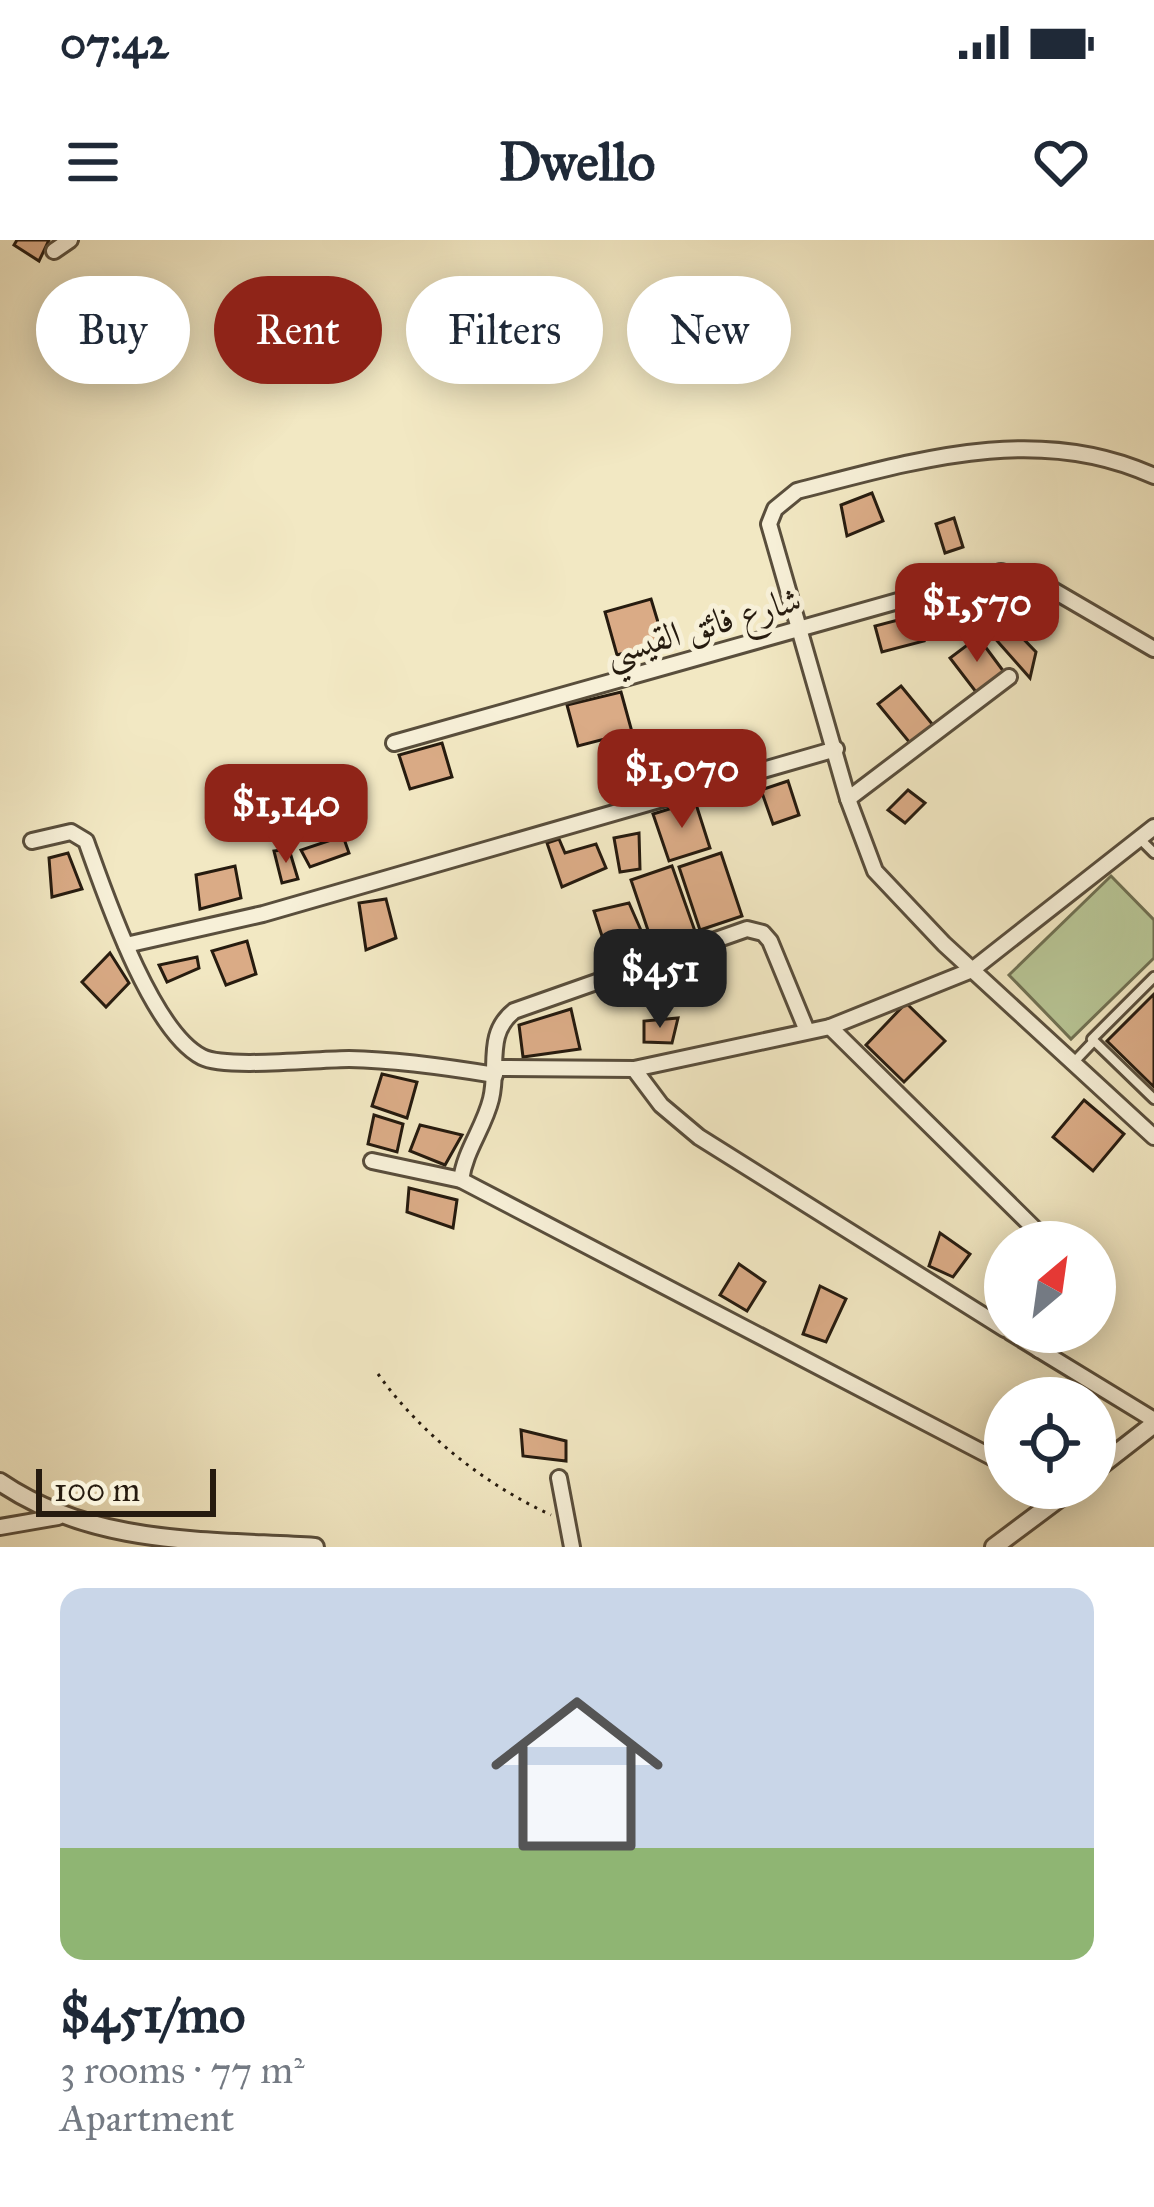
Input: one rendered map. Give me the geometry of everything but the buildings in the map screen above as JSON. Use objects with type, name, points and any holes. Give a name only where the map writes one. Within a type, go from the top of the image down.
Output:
[{"type":"street","points":[[54,251],[70,240]]},
{"type":"street","points":[[1154,476],[1096,456],[999,448],[926,459],[797,491],[775,509],[769,524],[848,800],[875,871],[972,970],[1154,1137]]},
{"type":"street","name":"شارع فائق القيسي","points":[[394,743],[1001,572],[1040,582],[1154,649]]},
{"type":"street","points":[[848,800],[1009,677]]},
{"type":"street","points":[[126,944],[263,914],[836,749]]},
{"type":"street","points":[[32,841],[64,832],[86,841],[126,944],[183,1042],[211,1061],[350,1059],[495,1072],[634,1069],[830,1027],[972,970],[1154,826]]},
{"type":"street","points":[[461,1180],[495,1072],[498,1028],[514,1011],[740,929],[756,930],[770,941],[807,1030]]},
{"type":"street","points":[[830,1027],[1027,1221]]},
{"type":"street","points":[[634,1069],[661,1105],[699,1137],[984,1317]]},
{"type":"street","points":[[372,1161],[461,1180],[984,1453]]},
{"type":"street","points":[[1044,1353],[1154,1422],[1116,1452]]},
{"type":"street","points":[[559,1478],[572,1547]]},
{"type":"street","points":[[0,1483],[58,1516],[112,1532],[315,1547]]},
{"type":"street","points":[[996,1547],[1041,1509]]},
{"type":"street","points":[[0,1527],[58,1516]]},
{"type":"lane","points":[[1139,838],[1154,853]]},
{"type":"lane","points":[[1073,1063],[1096,1033],[1154,977]]},
{"type":"lane","points":[[1092,1043],[1154,1099]]},
{"type":"path","points":[[378,1374],[453,1453],[519,1501],[567,1522]]},
{"type":"green space","points":[[1111,876],[1154,920],[1154,958],[1071,1039],[1009,975]]}]
